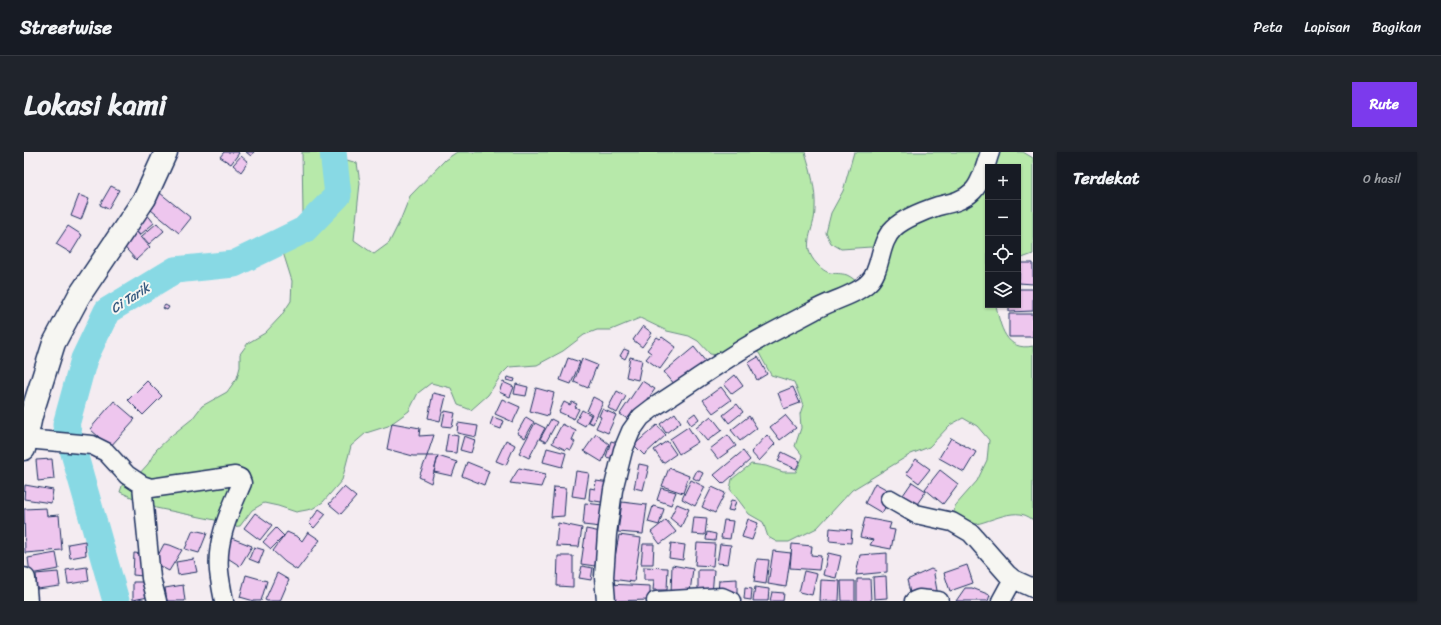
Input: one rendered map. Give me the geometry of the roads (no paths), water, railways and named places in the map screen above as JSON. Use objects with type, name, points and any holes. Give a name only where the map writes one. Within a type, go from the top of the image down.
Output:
[{"type":"street","points":[[166,152],[145,198],[80,296],[54,343],[31,416],[32,443],[88,443],[106,452],[127,474],[142,485],[151,488],[235,476],[240,478],[242,482],[227,516],[220,541],[219,570],[224,601]]},
{"type":"street","points":[[606,601],[604,577],[607,534],[613,490],[623,450],[631,431],[641,417],[746,347],[820,306],[859,290],[870,282],[876,273],[883,245],[894,228],[922,213],[966,197],[974,190],[983,173],[990,152]]},
{"type":"street","points":[[142,485],[151,578],[156,601]]},
{"type":"street","points":[[890,499],[916,514],[952,522],[971,533],[1007,574],[1013,579],[1033,588]]},
{"type":"street","points":[[24,579],[26,601]]},
{"type":"street","points":[[1001,601],[1013,579]]},
{"type":"street","points":[[656,601],[722,597],[731,601]]},
{"type":"street","points":[[914,601],[919,599],[939,601]]},
{"type":"waterway","name":"Ci Tarik","points":[[116,601],[66,425],[84,359],[107,311],[175,270],[234,264],[304,230],[338,195],[333,152]]}]
